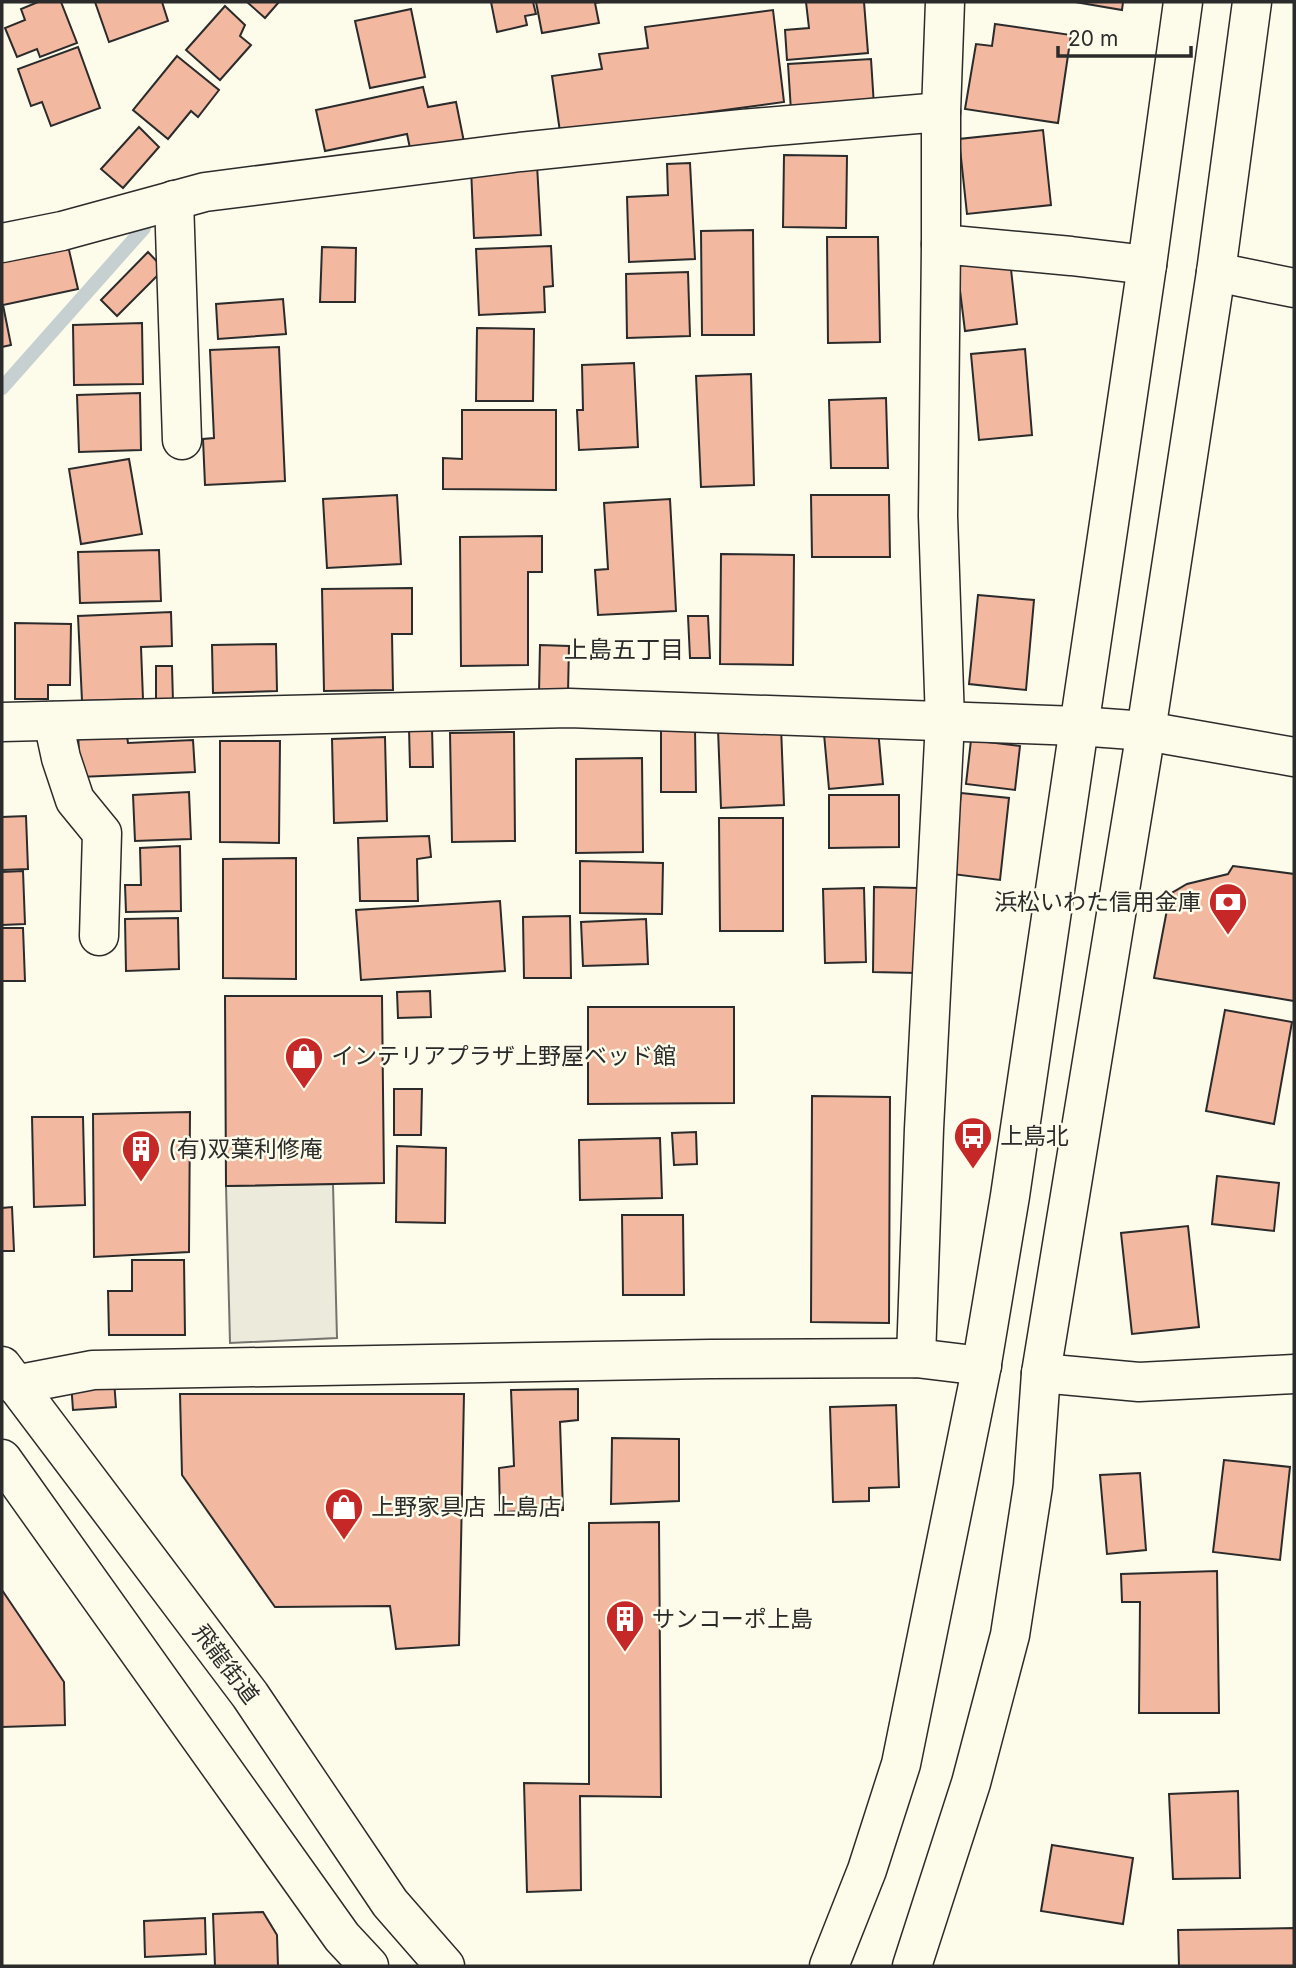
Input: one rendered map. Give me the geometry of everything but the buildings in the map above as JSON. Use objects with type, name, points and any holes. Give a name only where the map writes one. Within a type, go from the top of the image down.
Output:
[{"type":"main road","points":[[916,1358],[944,721],[938,516],[941,112],[945,2]]},
{"type":"main road","points":[[829,1966],[867,1870],[901,1764],[982,1366],[1010,1196],[1183,2]]},
{"type":"main road","points":[[912,1966],[971,1783],[1010,1635],[1033,1486],[1041,1373],[1146,731],[1216,272],[1252,2]]},
{"type":"main road","points":[[2,243],[62,231],[205,192],[520,152],[941,112]]},
{"type":"main road","points":[[174,200],[182,440]]},
{"type":"main road","points":[[941,244],[1147,265]]},
{"type":"main road","points":[[1216,272],[1294,288]]},
{"type":"main road","points":[[2,722],[569,708],[1078,726],[1146,731],[1294,757]]},
{"type":"main road","points":[[53,721],[61,758],[75,800],[102,833],[99,936]]},
{"type":"main road","points":[[8,1376],[93,1370],[696,1359],[916,1358],[982,1366]]},
{"type":"main road","points":[[1041,1373],[1139,1382],[1294,1374]]},
{"type":"main road","name":"飛龍街道","points":[[8,1376],[250,1695],[390,1903],[445,1966]]},
{"type":"main road","points":[[2,1459],[342,1937],[369,1966]]},
{"type":"shaded area","points":[[333,1184],[337,1338],[230,1343],[226,1186]]},
{"type":"waterway","points":[[2,388],[144,228]]},
{"type":"place","name":"浜松いわた信用金庫","points":[[1228,936]]},
{"type":"place","name":"インテリアプラザ上野屋ベッド館","points":[[304,1090]]},
{"type":"place","name":"上島北","points":[[973,1170]]},
{"type":"place","name":"(有)双葉利修庵","points":[[141,1183]]},
{"type":"place","name":"上野家具店 上島店","points":[[344,1541]]},
{"type":"place","name":"サンコーポ上島","points":[[625,1653]]},
{"type":"district","name":"上島五丁目","points":[[624,650]]}]
